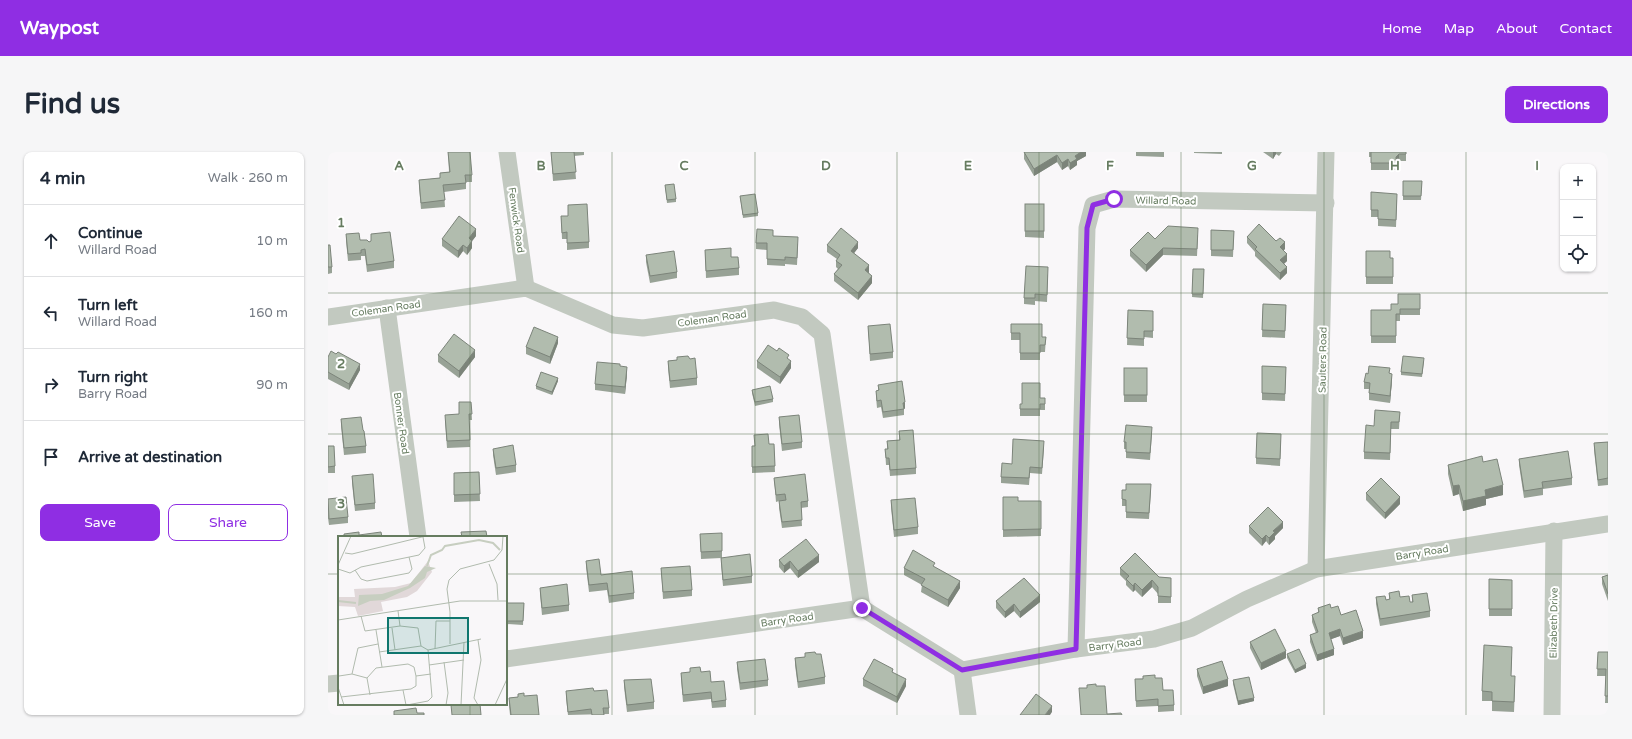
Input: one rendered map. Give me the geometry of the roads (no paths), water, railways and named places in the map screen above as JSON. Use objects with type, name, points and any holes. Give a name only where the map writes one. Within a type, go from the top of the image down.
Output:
[{"type":"street","name":"Fenwick Road","points":[[507,152],[526,288]]},
{"type":"street","name":"Saulters Road","points":[[1316,569],[1326,203],[1326,152]]},
{"type":"street","name":"Willard Road","points":[[1076,649],[1087,228],[1093,205],[1114,199],[1326,203]]},
{"type":"street","name":"Coleman Road","points":[[328,317],[526,288],[613,325],[643,328],[774,310],[802,317],[822,334],[862,608]]},
{"type":"street","name":"Bonner Road","points":[[387,308],[418,536]]},
{"type":"street","name":"Barry Road","points":[[962,670],[1076,649],[1154,639],[1192,628],[1247,599],[1316,569],[1554,531],[1608,524]]},
{"type":"street","name":"Elizabeth Drive","points":[[1552,715],[1554,531]]},
{"type":"street","name":"Barry Road","points":[[507,659],[862,608]]},
{"type":"street","points":[[862,608],[962,670],[968,715]]},
{"type":"street","points":[[328,684],[338,683]]}]
